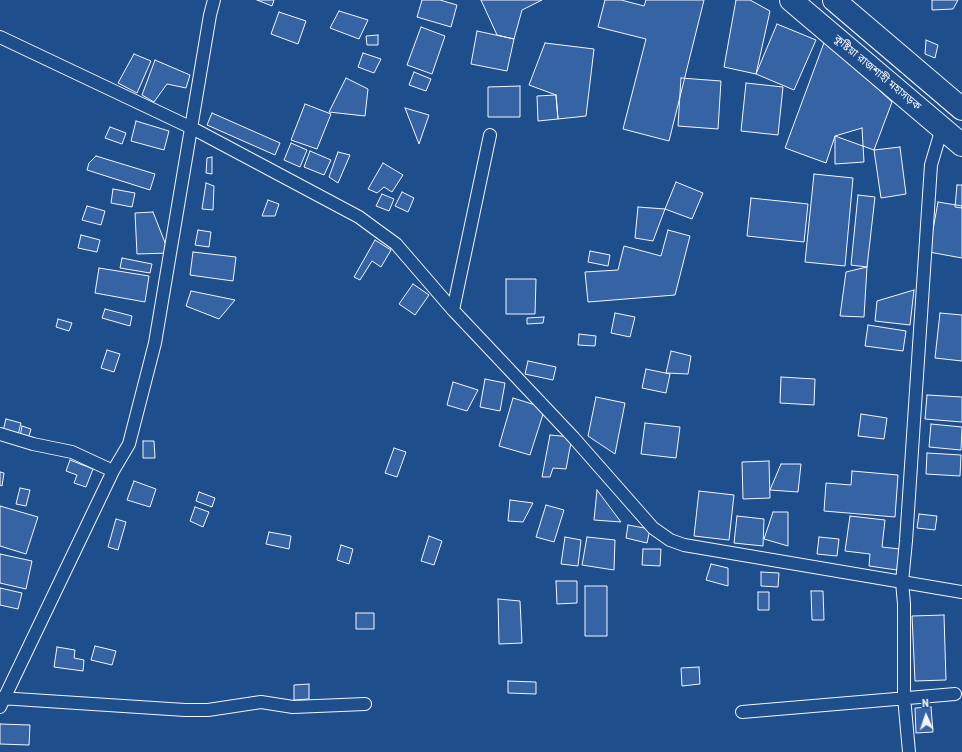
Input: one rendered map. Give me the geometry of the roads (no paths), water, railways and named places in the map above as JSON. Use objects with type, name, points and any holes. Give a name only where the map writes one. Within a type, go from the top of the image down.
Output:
[{"type":"highway","name":"কুষ্টিয়া রাজশাহী মহাসড়ক","points":[[791,0],[962,145]]},
{"type":"highway","points":[[834,0],[962,109]]},
{"type":"street","points":[[214,0],[210,15],[155,343],[128,444],[1,701],[185,710],[208,710],[261,702],[294,707],[365,704]]},
{"type":"street","points":[[0,37],[192,128],[360,217],[396,244],[453,310],[573,437],[653,528],[670,540],[684,545],[962,592]]},
{"type":"street","points":[[909,752],[904,698],[904,604],[902,582],[931,165],[942,128]]},
{"type":"street","points":[[453,310],[490,135]]},
{"type":"street","points":[[0,434],[33,444],[72,452],[114,472]]},
{"type":"street","points":[[742,712],[955,694]]}]
